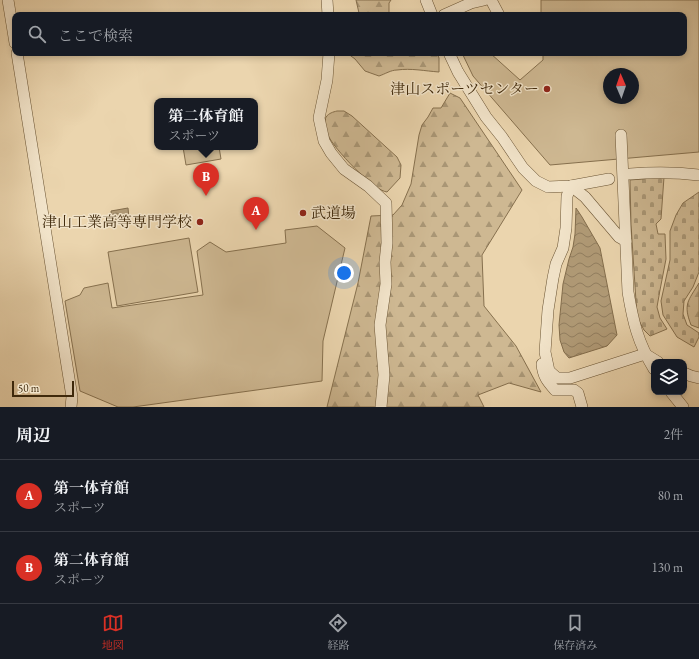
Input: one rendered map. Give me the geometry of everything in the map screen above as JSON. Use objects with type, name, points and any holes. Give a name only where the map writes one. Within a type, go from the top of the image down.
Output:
[{"type":"street","points":[[8,0],[12,25]]},
{"type":"street","points":[[327,0],[328,12]]},
{"type":"street","points":[[426,0],[431,12]]},
{"type":"street","points":[[451,12],[471,3],[484,0]]},
{"type":"street","points":[[491,0],[497,12]]},
{"type":"street","points":[[17,56],[72,396],[71,407]]},
{"type":"street","points":[[330,56],[327,80],[319,118],[324,141],[331,153],[344,169],[368,186],[386,203],[386,284],[380,325],[384,375],[381,407]]},
{"type":"street","points":[[450,56],[458,72],[486,117],[502,137],[523,168],[536,181],[548,187],[571,186],[609,179]]},
{"type":"street","points":[[621,135],[628,292],[637,335],[651,364]]},
{"type":"street","points":[[630,174],[675,172],[699,175]]},
{"type":"street","points":[[571,186],[584,197],[619,237],[626,241]]},
{"type":"street","points":[[571,186],[567,196],[566,228],[563,248],[556,264],[548,310],[545,352],[549,371],[557,378],[570,378],[645,354],[653,359]]},
{"type":"street","points":[[545,352],[541,360],[547,381],[554,390],[574,390],[578,393],[582,407]]},
{"type":"street","points":[[687,375],[699,378]]},
{"type":"street","points":[[673,395],[683,407]]},
{"type":"green space","points":[[356,0],[391,0],[389,3],[389,12],[359,12]]},
{"type":"green space","name":"津山スポーツセンター","points":[[541,0],[699,0],[699,152],[550,165],[473,76],[463,56],[493,56],[520,80],[543,60],[543,56],[687,56],[687,12],[541,12]]},
{"type":"green space","points":[[351,56],[438,56],[439,72],[402,69],[379,76],[365,71]]},
{"type":"green space","points":[[450,93],[460,98],[522,190],[482,255],[484,306],[516,346],[541,392],[509,383],[478,395],[484,407],[327,407],[358,283],[371,216],[393,215],[402,205],[411,184],[422,125],[433,108],[441,108]]},
{"type":"green space","points":[[337,111],[344,111],[352,116],[397,157],[401,165],[400,178],[387,192],[381,190],[354,168],[331,141],[328,135],[325,119],[330,114]]},
{"type":"green space","points":[[184,150],[220,150],[221,159],[186,165]]},
{"type":"green space","points":[[664,177],[661,219],[656,224],[658,234],[665,234],[666,259],[657,307],[660,318],[667,329],[650,336],[644,330],[637,317],[631,224],[630,180]]},
{"type":"green space","points":[[699,192],[699,272],[693,287],[684,301],[683,314],[687,325],[699,333],[699,337],[694,347],[677,337],[663,315],[661,301],[670,260],[670,231],[676,215],[683,203]]},
{"type":"green space","points":[[317,226],[345,248],[323,341],[322,381],[133,407],[118,407],[80,391],[65,301],[80,295],[84,288],[108,283],[112,308],[203,295],[197,251],[210,242],[226,252],[286,243],[285,230]]},
{"type":"green space","points":[[189,238],[198,292],[117,306],[108,252]]},
{"type":"green space","points":[[699,283],[699,328],[691,325],[687,307]]},
{"type":"water","points":[[128,208],[129,218],[112,220],[111,211]]},
{"type":"water","points":[[576,208],[600,248],[617,335],[607,346],[569,358],[564,352],[560,340],[559,325],[563,284],[575,234]]},
{"type":"place","name":"津山スポーツセンター","points":[[547,89]]},
{"type":"place","name":"第二体育館","points":[[206,196]]},
{"type":"place","name":"武道場","points":[[303,213]]},
{"type":"place","name":"津山工業高等専門学校","points":[[200,222]]},
{"type":"place","name":"第一体育館","points":[[256,230]]}]
